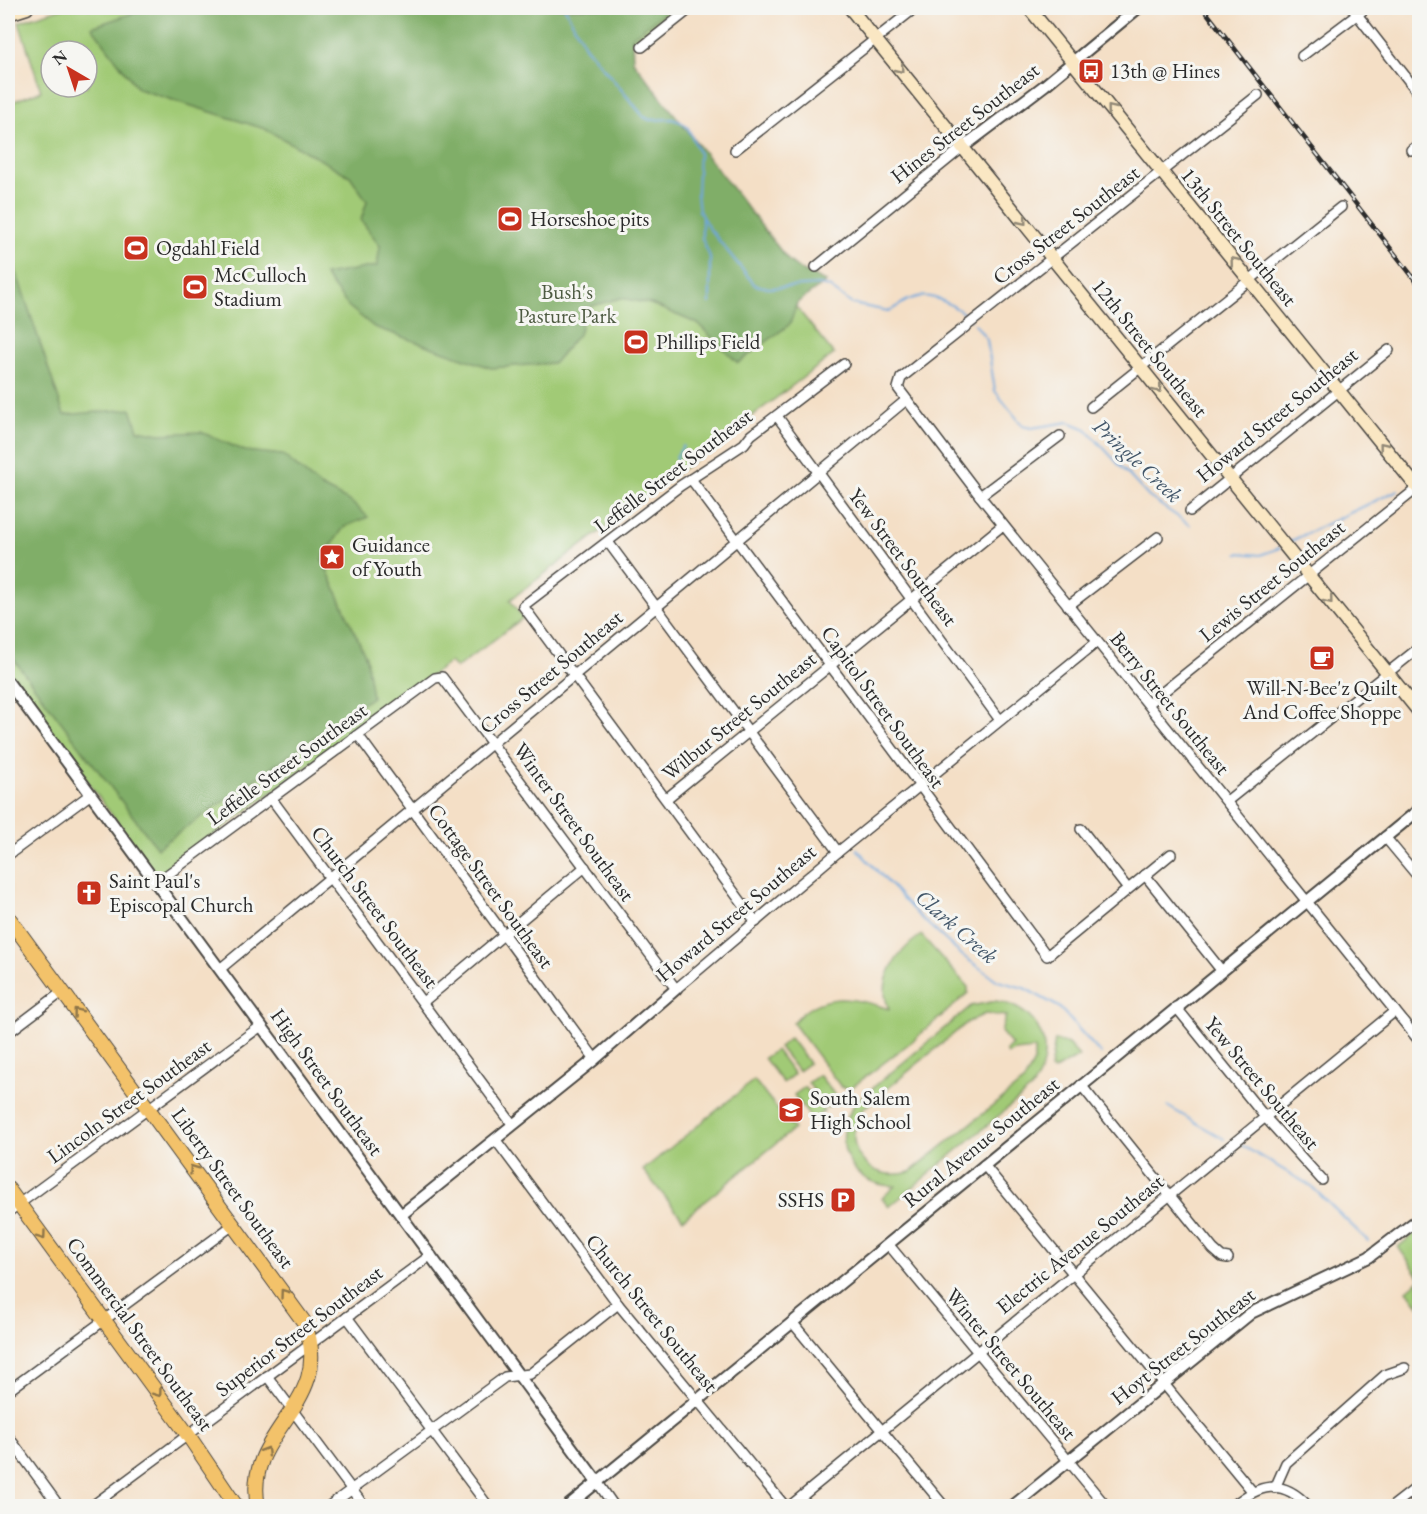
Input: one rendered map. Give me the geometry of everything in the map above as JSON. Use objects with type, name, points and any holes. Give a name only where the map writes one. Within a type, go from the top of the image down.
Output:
[{"type":"main road","points":[[8,14],[27,8]]},
{"type":"main road","name":"12th Street Southeast","points":[[850,8],[1419,713]]},
{"type":"main road","name":"13th Street Southeast","points":[[1029,8],[1419,488]]},
{"type":"main road","name":"Liberty Street Southeast","points":[[8,917],[304,1322],[310,1344],[311,1370],[305,1389],[259,1462],[255,1485],[258,1506]]},
{"type":"main road","name":"Commercial Street Southeast","points":[[8,1189],[13,1208],[104,1320],[188,1435],[236,1506]]},
{"type":"street","points":[[642,47],[691,8]]},
{"type":"street","points":[[735,150],[915,8]]},
{"type":"street","name":"Hines Street Southeast","points":[[816,267],[1138,8]]},
{"type":"street","points":[[1302,56],[1354,11],[1366,8]]},
{"type":"street","points":[[1354,11],[1419,94]]},
{"type":"street","name":"Cross Street Southeast","points":[[898,384],[906,374],[1054,259],[1258,95]]},
{"type":"street","points":[[1411,150],[1419,144]]},
{"type":"street","points":[[1091,407],[1341,207]]},
{"type":"street","name":"Howard Street Southeast","points":[[1190,511],[1389,350]]},
{"type":"street","name":"Leffelle Street Southeast","points":[[575,675],[523,606],[692,479],[744,444],[751,435],[844,364]]},
{"type":"street","name":"Berry Street Southeast","points":[[898,384],[905,402],[1419,1042]]},
{"type":"street","name":"Cross Street Southeast","points":[[220,969],[905,402]]},
{"type":"street","name":"Yew Street Southeast","points":[[777,416],[1000,720]]},
{"type":"street","points":[[980,496],[1060,436]]},
{"type":"street","name":"Capitol Street Southeast","points":[[692,479],[1047,956],[1128,889]]},
{"type":"street","name":"Lewis Street Southeast","points":[[1148,704],[1419,488]]},
{"type":"street","name":"Wilbur Street Southeast","points":[[666,799],[1003,525]]},
{"type":"street","points":[[1068,606],[1158,537]]},
{"type":"street","points":[[608,542],[838,852]]},
{"type":"street","name":"Howard Street Southeast","points":[[400,1215],[596,1059],[838,852],[1097,642]]},
{"type":"street","points":[[1227,801],[1419,647]]},
{"type":"street","points":[[575,675],[756,922]]},
{"type":"street","name":"Leffelle Street Southeast","points":[[156,883],[435,678],[442,677]]},
{"type":"street","name":"Winter Street Southeast","points":[[442,677],[494,742],[676,989]]},
{"type":"street","name":"High Street Southeast","points":[[8,682],[614,1506]]},
{"type":"street","name":"Cottage Street Southeast","points":[[358,735],[596,1059]]},
{"type":"street","points":[[8,855],[91,794]]},
{"type":"street","name":"Church Street Southeast","points":[[272,798],[513,1125]]},
{"type":"street","name":"Rural Avenue Southeast","points":[[568,1506],[1419,810]]},
{"type":"street","points":[[1081,829],[1128,889],[1171,854]]},
{"type":"street","points":[[1385,837],[1419,879]]},
{"type":"street","points":[[423,1002],[585,867]]},
{"type":"street","points":[[1145,875],[1221,970]]},
{"type":"street","points":[[8,1033],[62,992]]},
{"type":"street","name":"Yew Street Southeast","points":[[1176,1007],[1265,1117],[1322,1180]]},
{"type":"street","name":"Electric Avenue Southeast","points":[[789,1506],[1395,1011]]},
{"type":"street","name":"Lincoln Street Southeast","points":[[13,1208],[261,1026]]},
{"type":"street","points":[[1081,1085],[1213,1249],[1222,1257],[1228,1258]]},
{"type":"street","name":"Church Street Southeast","points":[[495,1139],[618,1304],[785,1506]]},
{"type":"street","points":[[984,1165],[1252,1491]]},
{"type":"street","name":"Hoyt Street Southeast","points":[[1013,1506],[1251,1313],[1295,1290],[1353,1266],[1419,1218]]},
{"type":"street","points":[[8,1391],[233,1225]]},
{"type":"street","name":"Winter Street Southeast","points":[[888,1244],[1106,1506]]},
{"type":"street","name":"Superior Street Southeast","points":[[92,1506],[430,1256]]},
{"type":"street","points":[[329,1506],[505,1377],[530,1374],[618,1304]]},
{"type":"street","points":[[347,1317],[488,1506]]},
{"type":"street","points":[[792,1322],[944,1506]]},
{"type":"street","points":[[1275,1488],[1286,1463],[1385,1375],[1405,1368]]},
{"type":"street","points":[[267,1376],[364,1506]]},
{"type":"street","points":[[8,1436],[59,1506]]},
{"type":"street","points":[[1393,1506],[1419,1485]]},
{"type":"street","points":[[1233,1506],[1252,1491],[1275,1488],[1289,1492],[1308,1506]]},
{"type":"green space","name":"Bush's Pasture Park","points":[[62,8],[675,8],[624,49],[785,293],[834,354],[510,600],[523,618],[456,668],[450,662],[162,873],[153,871],[8,674],[8,88],[12,102],[39,92],[39,99],[99,99],[99,39],[39,39],[39,85],[19,22]]},
{"type":"green space","points":[[148,8],[670,8],[632,37],[633,61],[788,260],[801,270],[826,282],[797,303],[790,324],[738,363],[698,324],[651,304],[621,298],[584,308],[580,332],[554,363],[491,368],[374,327],[348,306],[324,275],[377,266],[380,246],[361,220],[367,201],[350,176],[265,129],[138,89],[92,27]]},
{"type":"green space","points":[[8,247],[64,415],[131,409],[138,430],[160,434],[201,432],[245,451],[283,455],[320,486],[351,502],[368,517],[344,527],[322,559],[366,657],[372,697],[157,848],[8,652],[8,522],[10,514],[8,509]]},
{"type":"green space","points":[[921,935],[968,987],[968,993],[915,1039],[851,1088],[841,1087],[793,1023],[803,1012],[814,1005],[838,999],[863,1001],[889,1009],[885,987],[891,967],[904,949]]},
{"type":"green space","points":[[996,1001],[1012,1005],[1034,1022],[1041,1033],[1044,1046],[1044,1060],[1040,1074],[1032,1088],[889,1207],[882,1198],[895,1186],[878,1184],[864,1178],[854,1169],[847,1157],[844,1129],[849,1115],[857,1101],[971,1006]],"holes":[[[985,1014],[1006,1016],[1001,1032],[1012,1045],[1006,1051],[1008,1054],[1034,1049],[1034,1062],[1024,1081],[910,1172],[895,1174],[881,1172],[870,1167],[861,1159],[854,1136],[856,1123],[863,1109],[968,1022]]]},
{"type":"green space","points":[[790,1038],[809,1063],[798,1071],[779,1047]]},
{"type":"green space","points":[[1055,1040],[1068,1044],[1079,1056],[1053,1071],[1050,1069]]},
{"type":"green space","points":[[776,1050],[794,1074],[783,1083],[764,1058]]},
{"type":"green space","points":[[819,1075],[838,1099],[827,1108],[808,1083]]},
{"type":"green space","points":[[754,1080],[794,1129],[683,1219],[643,1170]]},
{"type":"green space","points":[[805,1087],[824,1111],[812,1120],[794,1095]]},
{"type":"green space","points":[[1419,1230],[1419,1276],[1398,1247]]},
{"type":"green space","points":[[1419,1280],[1419,1306],[1407,1290]]},
{"type":"waterway","name":"Pringle Creek","points":[[565,8],[585,46],[644,117],[650,120],[672,119],[688,128],[699,153],[697,194],[699,211],[708,227],[755,285],[769,288],[819,285],[829,287],[852,304],[888,311],[910,299],[929,297],[945,302],[971,320]]},
{"type":"waterway","name":"Clark Creek","points":[[702,216],[702,238],[710,257],[710,303]]},
{"type":"waterway","name":"Pringle Creek","points":[[975,324],[987,340],[995,391],[1023,426],[1031,428],[1069,422],[1086,429],[1149,497],[1190,525]]},
{"type":"waterway","name":"Clark Creek","points":[[678,470],[676,457],[683,446]]},
{"type":"waterway","name":"Pringle Creek","points":[[1287,543],[1398,490]]},
{"type":"waterway","name":"Pringle Creek","points":[[1238,553],[1260,555],[1280,548]]},
{"type":"waterway","name":"Clark Creek","points":[[857,849],[918,915],[963,956],[998,981],[1024,988],[1059,1007],[1101,1054]]},
{"type":"waterway","name":"Clark Creek","points":[[1167,1106],[1224,1139]]},
{"type":"waterway","name":"Clark Creek","points":[[1241,1145],[1311,1186],[1368,1241]]},
{"type":"railway","points":[[1203,8],[1420,286]]},
{"type":"place","name":"13th @ Hines","points":[[1091,71]]},
{"type":"place","name":"Horseshoe pits","points":[[510,219]]},
{"type":"place","name":"Ogdahl Field","points":[[136,248]]},
{"type":"place","name":"McCulloch Stadium","points":[[195,287]]},
{"type":"place","name":"Phillips Field","points":[[636,342]]},
{"type":"place","name":"Guidance of Youth","points":[[332,557]]},
{"type":"place","name":"Will-N-Bee'z Quilt And Coffee Shoppe","points":[[1322,658]]},
{"type":"place","name":"Saint Paul's Episcopal Church","points":[[89,893]]},
{"type":"place","name":"South Salem High School","points":[[791,1110]]},
{"type":"place","name":"SSHS","points":[[843,1200]]}]
